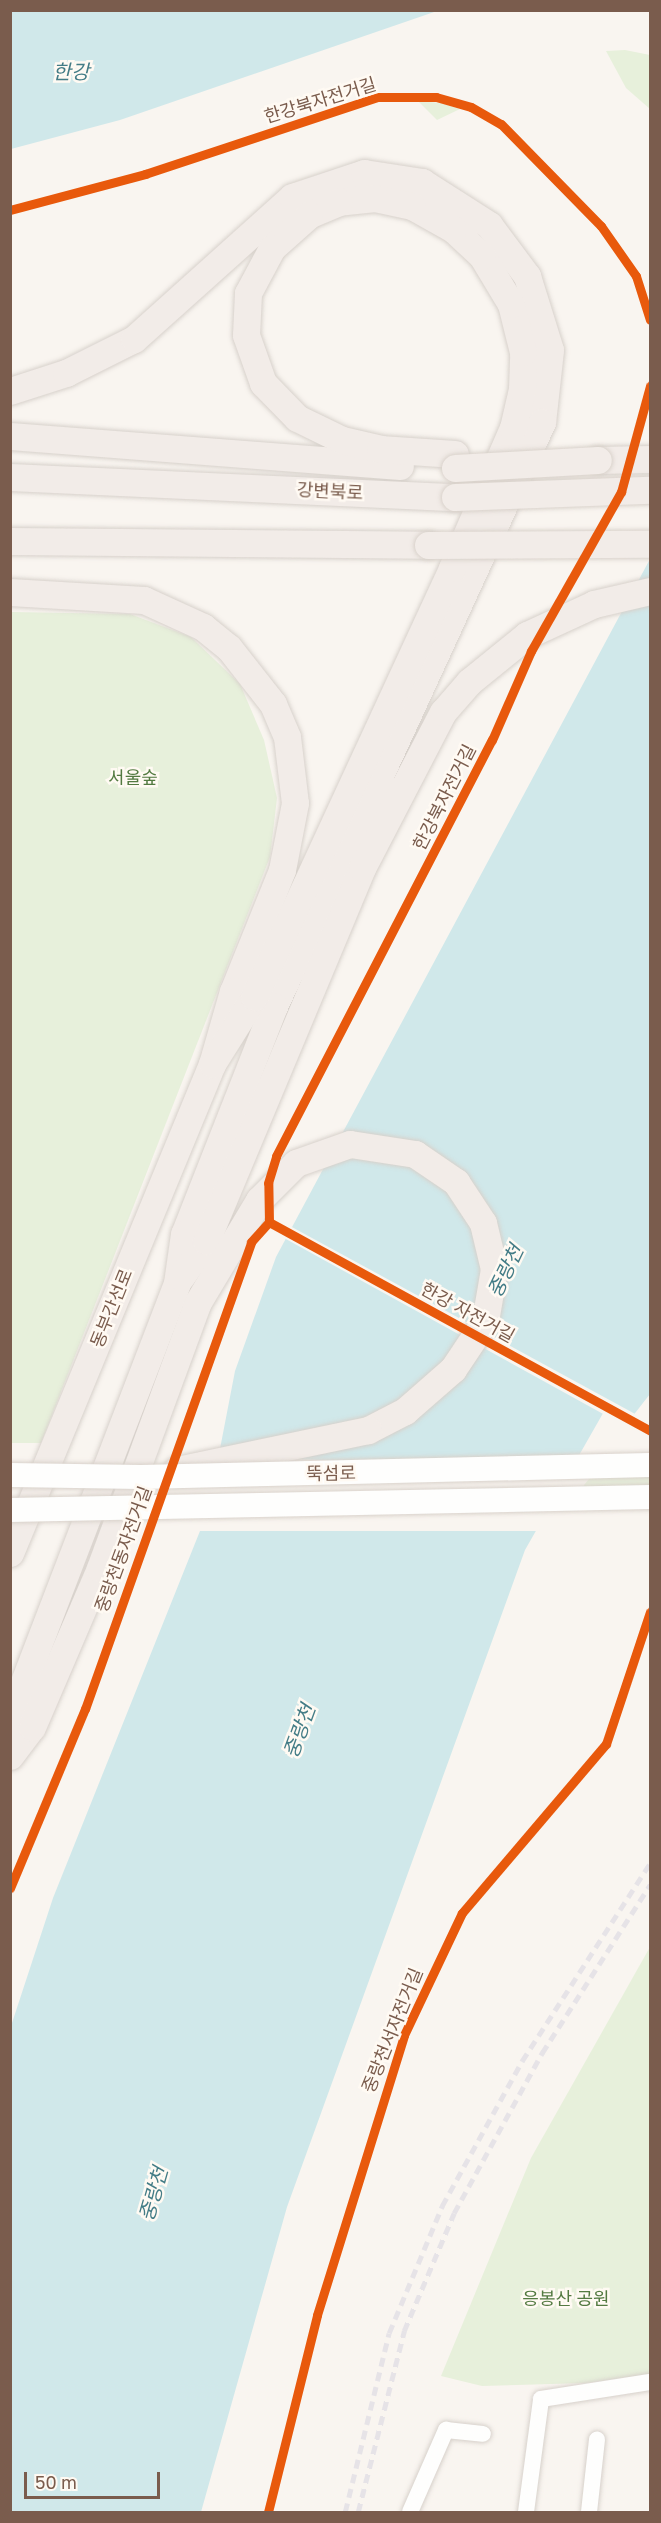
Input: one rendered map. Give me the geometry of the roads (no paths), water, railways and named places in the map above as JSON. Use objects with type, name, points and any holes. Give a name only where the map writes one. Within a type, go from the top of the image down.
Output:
[{"type":"highway","points":[[10,391],[66,373],[134,339],[292,197],[364,173],[422,182],[489,225],[527,276],[547,329],[550,372],[542,422],[274,1006],[184,1234],[177,1283],[10,1718]]},
{"type":"highway","points":[[212,1064],[254,997],[452,568],[513,428],[522,389],[523,352],[511,304],[482,256],[453,229],[412,206],[375,198],[339,202],[309,214],[272,248],[248,293],[246,335],[263,383],[297,418],[342,440],[380,449],[455,461]]},
{"type":"highway","points":[[10,436],[455,461],[651,459]]},
{"type":"highway","name":"강변북로","points":[[10,477],[455,497],[651,490]]},
{"type":"highway","points":[[10,541],[428,545],[651,544]]},
{"type":"highway","points":[[177,1283],[206,1241],[362,868],[429,735],[469,682],[527,635],[594,604],[651,591]]},
{"type":"highway","points":[[10,592],[113,596],[174,611],[229,648],[273,705],[294,771],[290,838],[212,1064]]},
{"type":"highway","name":"동부간선로","points":[[10,1553],[212,1064]]},
{"type":"highway","points":[[10,1756],[32,1727],[100,1568],[198,1302],[237,1232],[280,1176],[314,1154],[350,1144],[400,1149],[444,1171],[476,1209],[492,1253],[491,1303],[476,1338],[446,1376],[405,1411],[327,1442],[141,1477]]},
{"type":"main road","name":"뚝섬로","points":[[10,1475],[141,1477],[651,1465]]},
{"type":"main road","name":"뚝섬로","points":[[10,1510],[651,1497]]},
{"type":"street","points":[[526,2512],[540,2399],[651,2382]]},
{"type":"street","points":[[410,2512],[446,2430],[483,2434]]},
{"type":"street","points":[[589,2512],[597,2439]]},
{"type":"water","name":"한강","points":[[11,10],[437,11],[120,120],[11,149]]},
{"type":"water","name":"중랑천","points":[[650,559],[650,1394],[632,1417],[606,1408],[525,1550],[287,2207],[201,2512],[11,2512],[11,2026],[53,1898],[208,1511],[235,1371],[276,1257]]},
{"type":"railway","points":[[345,2512],[389,2333],[442,2206],[522,2061],[650,1863]]},
{"type":"railway","points":[[358,2512],[404,2331],[454,2213],[542,2053],[650,1885]]},
{"type":"park label","name":"서울숲","points":[[133,777]]},
{"type":"park label","name":"응봉산 공원","points":[[566,2298]]}]
